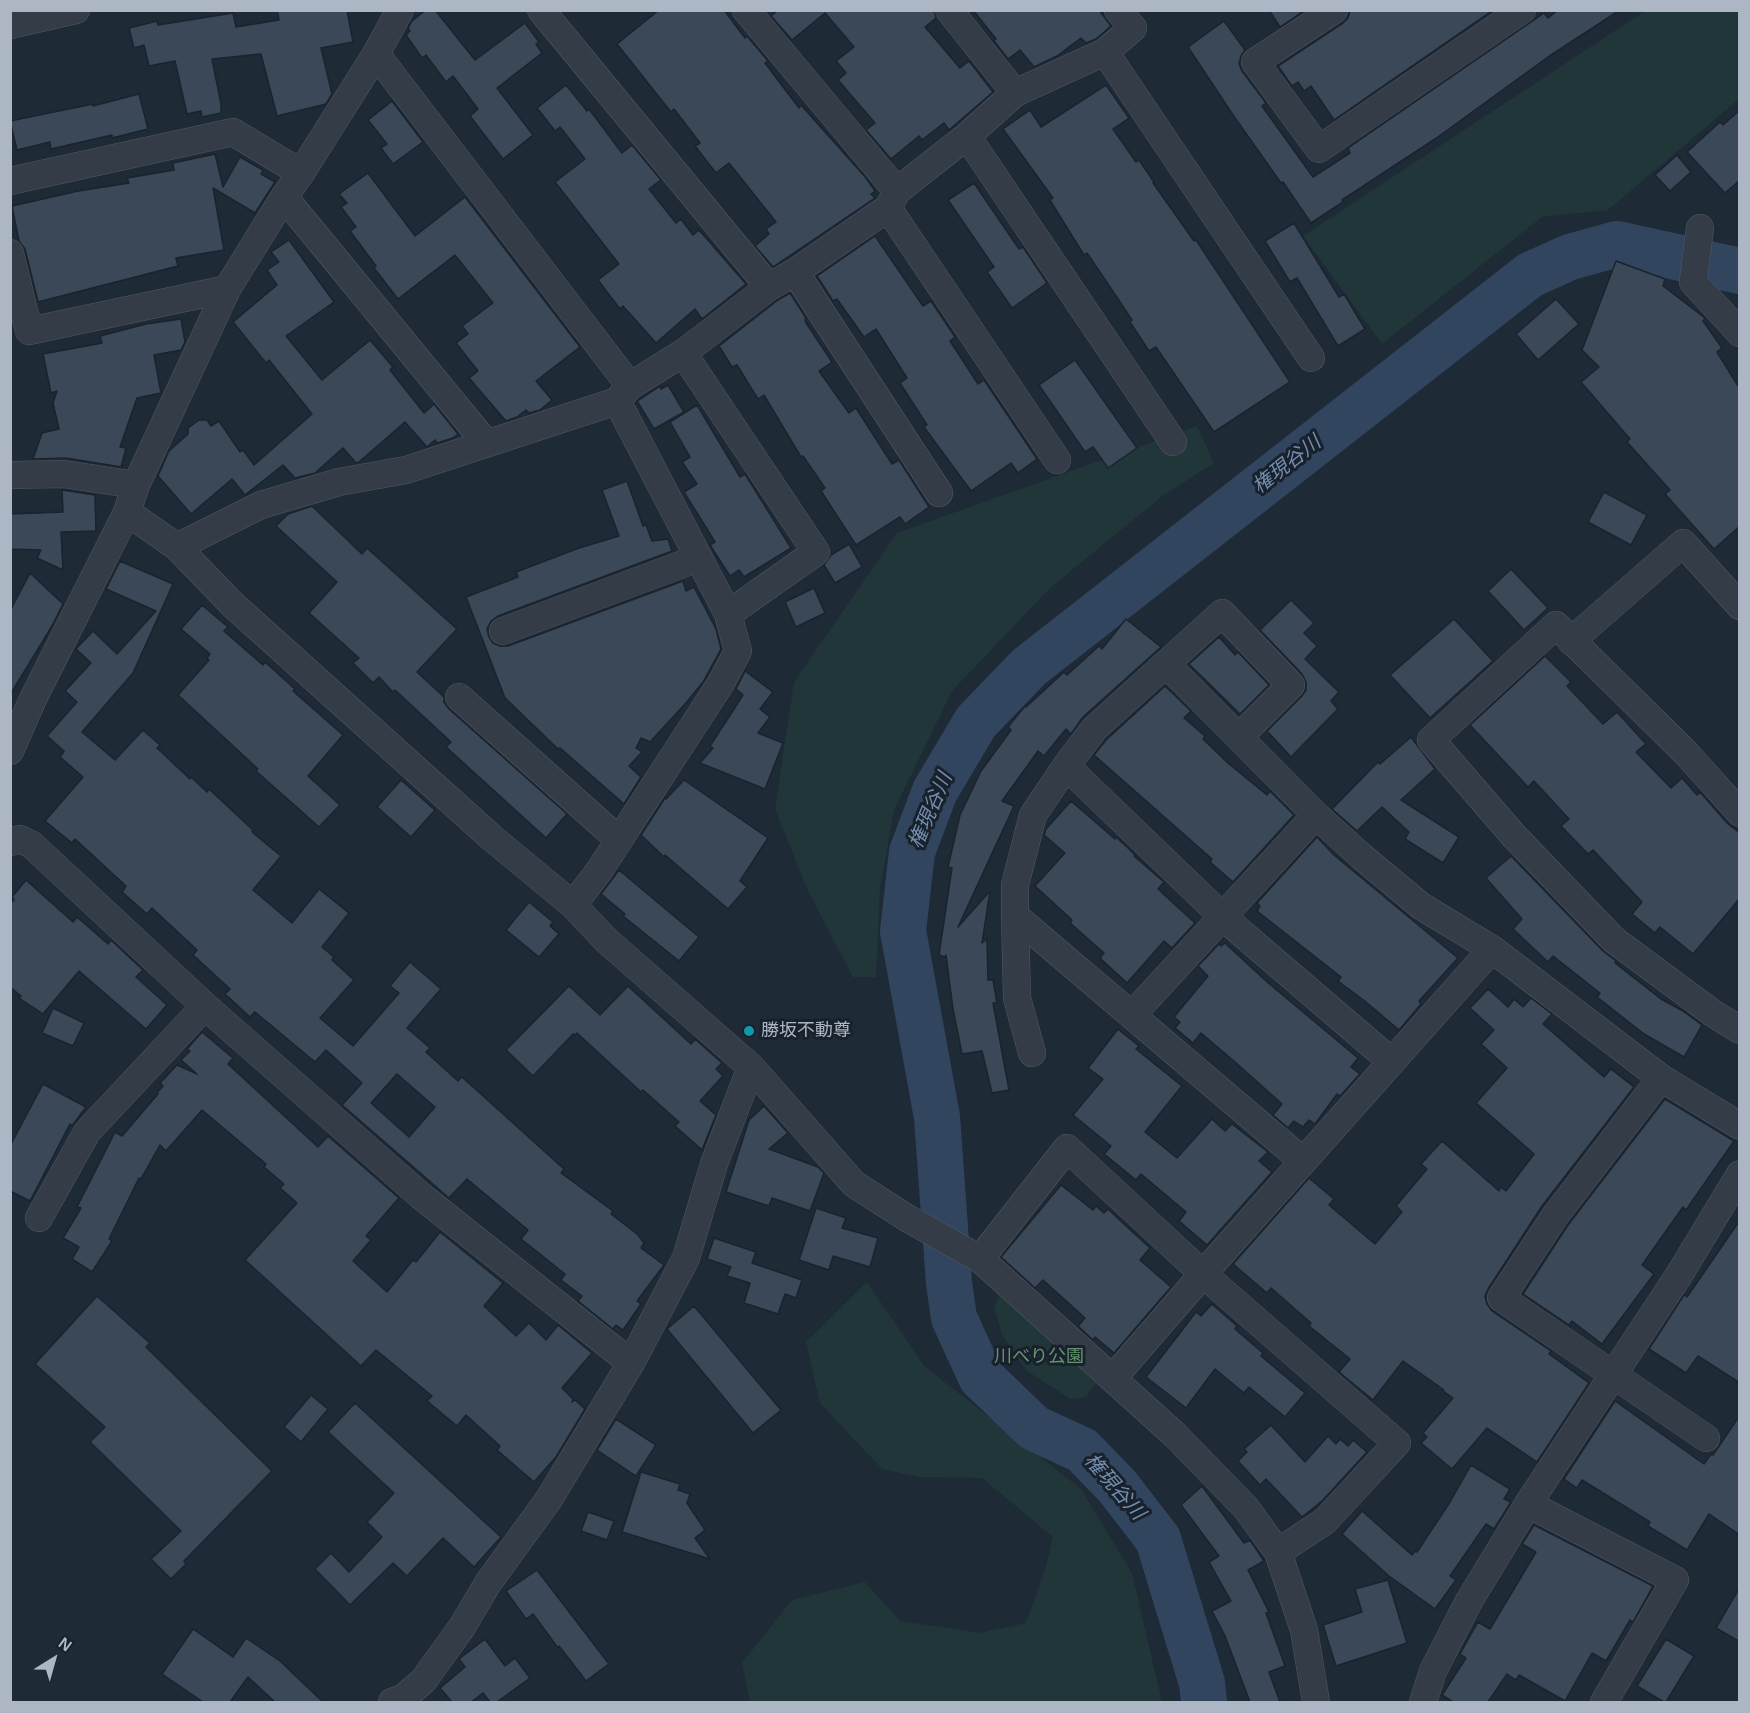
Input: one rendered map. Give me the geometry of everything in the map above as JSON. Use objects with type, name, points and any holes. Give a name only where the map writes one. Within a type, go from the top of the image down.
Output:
[{"type":"street","points":[[10,25],[76,10]]},
{"type":"street","points":[[10,751],[21,696],[127,512],[136,485],[227,289],[284,197],[302,173],[400,10]]},
{"type":"street","points":[[541,10],[769,287]]},
{"type":"street","points":[[746,10],[892,199],[1057,460]]},
{"type":"street","points":[[949,10],[1015,93]]},
{"type":"street","points":[[177,547],[261,505],[339,482],[406,470],[623,394],[683,353],[769,287],[795,272],[892,199],[1015,93],[1105,52],[1133,28],[1118,10]]},
{"type":"street","points":[[1334,10],[1255,62],[1319,149],[1522,10]]},
{"type":"street","points":[[1105,52],[1311,358]]},
{"type":"street","points":[[375,54],[623,394],[699,558],[729,614],[738,651],[721,683],[599,871],[573,905]]},
{"type":"street","points":[[10,181],[233,132],[302,173]]},
{"type":"street","points":[[967,136],[1173,442]]},
{"type":"street","points":[[284,197],[486,443]]},
{"type":"street","points":[[1700,228],[1693,282],[1740,333]]},
{"type":"street","points":[[10,253],[29,331],[227,289]]},
{"type":"street","points":[[795,272],[939,493]]},
{"type":"street","points":[[683,353],[816,552],[729,614]]},
{"type":"street","points":[[10,475],[63,474],[136,485]]},
{"type":"street","points":[[127,512],[177,547],[232,604],[492,838],[573,905],[606,940],[751,1067],[854,1184],[907,1218],[972,1255],[1175,1435],[1246,1508],[1278,1552],[1304,1630],[1316,1702]]},
{"type":"street","points":[[1571,641],[1683,543],[1740,606]]},
{"type":"street","points":[[502,631],[699,558]]},
{"type":"street","points":[[1032,1053],[1017,998],[1015,885],[1034,815],[1066,766],[1094,729],[1222,613],[1292,685],[1239,737]]},
{"type":"street","points":[[1740,813],[1685,752],[1556,625],[1431,740],[1514,836],[1614,940],[1714,1014],[1740,1030]]},
{"type":"street","points":[[1166,664],[1316,815],[1422,906],[1492,949],[1661,1078],[1740,1126]]},
{"type":"street","points":[[459,697],[618,839]]},
{"type":"street","points":[[1066,766],[1224,918],[1392,1062]]},
{"type":"street","points":[[1132,1015],[1224,918],[1316,815]]},
{"type":"street","points":[[10,842],[20,839],[32,845],[205,1006],[422,1196],[631,1363]]},
{"type":"street","points":[[1015,916],[1303,1161]]},
{"type":"street","points":[[1113,1378],[1492,949]]},
{"type":"street","points":[[39,1218],[87,1132],[205,1006]]},
{"type":"street","points":[[392,1702],[403,1698],[423,1681],[462,1627],[488,1583],[549,1498],[631,1363],[686,1258],[714,1164],[751,1067]]},
{"type":"street","points":[[1661,1078],[1555,1216],[1501,1298],[1706,1438]]},
{"type":"street","points":[[972,1255],[1067,1148],[1203,1274],[1397,1443],[1325,1521],[1278,1552]]},
{"type":"street","points":[[1423,1702],[1433,1671],[1469,1600],[1528,1504],[1679,1275],[1740,1174]]},
{"type":"street","points":[[1528,1504],[1675,1580],[1604,1702]]},
{"type":"green space","points":[[1645,11],[1739,11],[1739,99],[1608,210],[1542,217],[1382,344],[1303,236]]},
{"type":"green space","points":[[1197,426],[1214,463],[1161,497],[1049,589],[952,691],[894,810],[880,888],[876,977],[853,977],[807,889],[775,809],[794,682],[897,533]]},
{"type":"green space","points":[[867,1282],[924,1366],[1081,1489],[1132,1573],[1162,1702],[750,1702],[742,1663],[792,1600],[865,1582],[900,1621],[980,1633],[1026,1623],[1045,1570],[1053,1537],[982,1478],[920,1477],[882,1469],[820,1403],[806,1342]]},
{"type":"green space","name":"川べり公園","points":[[1000,1296],[1096,1383],[1086,1397],[1071,1399],[1027,1371],[1002,1335],[994,1306]]},
{"type":"building","points":[[277,10],[347,10],[353,42],[321,48],[332,94],[326,104],[277,116],[261,54],[212,59],[221,113],[202,117],[201,111],[187,114],[175,61],[149,66],[144,45],[134,48],[129,28],[157,21],[158,25],[233,13],[236,27],[279,20]]},
{"type":"building","points":[[426,10],[435,10],[475,60],[525,23],[539,42],[536,44],[542,53],[497,88],[533,135],[503,159],[470,116],[478,109],[453,76],[446,82],[426,55],[422,58],[406,35],[410,31],[408,28],[412,21]]},
{"type":"building","points":[[659,10],[724,10],[745,38],[747,36],[768,61],[765,63],[799,108],[801,105],[866,178],[875,191],[871,194],[875,198],[773,267],[755,246],[769,234],[766,229],[776,222],[729,163],[716,173],[695,146],[700,143],[674,109],[671,112],[617,44]]},
{"type":"building","points":[[778,10],[934,10],[936,18],[925,27],[960,68],[969,61],[993,92],[949,130],[944,123],[922,140],[919,136],[891,159],[866,130],[875,123],[838,80],[846,73],[836,61],[854,47],[825,13],[792,40],[771,16]]},
{"type":"building","points":[[973,10],[1099,10],[1111,26],[1096,39],[1086,43],[1081,38],[1057,56],[1034,67],[1020,50],[1008,59],[994,41],[996,39]]},
{"type":"building","points":[[1269,10],[1305,10],[1280,27]]},
{"type":"building","points":[[1350,10],[1493,10],[1334,120],[1311,86],[1304,91],[1298,82],[1292,86],[1278,66],[1343,23],[1348,18]]},
{"type":"building","points":[[1558,10],[1620,10],[1548,57],[1435,139],[1311,223],[1233,115],[1188,47],[1224,21],[1245,50],[1239,64],[1242,71],[1266,103],[1262,106],[1313,177],[1350,153],[1348,148],[1544,13],[1548,18]]},
{"type":"building","points":[[566,85],[587,111],[589,109],[622,153],[632,145],[661,180],[649,189],[676,223],[681,219],[693,235],[699,230],[746,284],[702,319],[695,309],[656,343],[623,306],[620,309],[598,280],[619,264],[555,182],[585,159],[560,127],[555,131],[537,108]]},
{"type":"building","points":[[1106,85],[1129,118],[1113,129],[1136,162],[1139,160],[1194,241],[1196,240],[1290,382],[1214,432],[1156,347],[1149,351],[1108,284],[1087,253],[1084,255],[1050,200],[1053,198],[1003,129],[1030,110],[1041,127]]},
{"type":"building","points":[[139,94],[148,129],[51,149],[50,142],[17,150],[10,121],[93,104],[93,106]]},
{"type":"building","points":[[392,101],[423,142],[393,164],[381,148],[387,144],[368,120]]},
{"type":"building","points":[[1740,110],[1740,180],[1725,193],[1687,152],[1720,122],[1723,125]]},
{"type":"building","points":[[215,154],[223,187],[240,157],[263,170],[261,174],[275,182],[255,213],[213,188],[224,250],[176,258],[178,266],[38,302],[25,249],[19,241],[12,206],[78,191],[129,183],[127,178],[174,170],[173,163]]},
{"type":"building","points":[[1677,155],[1691,172],[1670,191],[1655,175]]},
{"type":"building","points":[[368,173],[415,236],[465,197],[580,347],[536,381],[552,400],[540,410],[529,413],[526,410],[506,421],[469,378],[478,371],[456,343],[468,334],[462,326],[493,303],[455,255],[398,299],[374,268],[376,266],[350,231],[356,227],[341,207],[347,203],[339,194]]},
{"type":"building","points":[[974,183],[1019,249],[1023,247],[1047,283],[1012,308],[987,272],[994,267],[948,200]]},
{"type":"building","points":[[1294,223],[1339,297],[1344,294],[1365,329],[1338,346],[1297,278],[1290,282],[1265,241]]},
{"type":"building","points":[[875,236],[923,306],[931,301],[955,337],[950,341],[978,384],[984,380],[1037,459],[1018,473],[1011,463],[971,491],[924,427],[927,425],[900,383],[907,378],[876,329],[864,337],[837,299],[833,301],[817,276]]},
{"type":"building","points":[[289,240],[334,302],[286,336],[322,380],[370,340],[393,367],[390,370],[424,413],[434,404],[458,434],[437,443],[435,440],[427,447],[405,422],[359,462],[356,463],[343,448],[315,473],[295,478],[283,465],[245,495],[232,479],[191,514],[158,476],[169,451],[188,434],[188,428],[199,420],[207,420],[211,426],[219,421],[240,452],[243,450],[254,465],[312,414],[269,360],[266,363],[233,322],[277,285],[267,270],[279,262],[271,252]]},
{"type":"building","points":[[1616,261],[1665,279],[1663,286],[1705,318],[1703,321],[1722,348],[1717,352],[1740,389],[1740,526],[1714,549],[1665,494],[1670,490],[1627,442],[1630,439],[1581,382],[1599,367],[1582,350]]},
{"type":"building","points":[[790,293],[806,318],[806,323],[832,362],[819,371],[849,413],[856,408],[892,464],[899,460],[929,507],[905,524],[900,517],[856,545],[821,491],[825,488],[803,456],[801,457],[764,395],[758,399],[737,365],[732,367],[719,346]]},
{"type":"building","points":[[1556,299],[1579,324],[1538,360],[1516,334]]},
{"type":"building","points":[[181,319],[185,342],[181,350],[154,355],[161,393],[137,398],[120,447],[126,448],[121,467],[66,458],[33,459],[42,433],[59,429],[53,403],[57,391],[51,393],[43,354],[102,343],[100,336],[146,324]]},
{"type":"building","points":[[1075,360],[1137,448],[1108,468],[1093,447],[1085,452],[1039,385]]},
{"type":"building","points":[[668,385],[684,412],[654,429],[637,401],[660,386],[661,389]]},
{"type":"building","points":[[697,405],[740,477],[745,474],[791,548],[744,577],[739,570],[730,576],[710,545],[715,542],[684,492],[697,484],[682,462],[690,457],[670,422]]},
{"type":"building","points":[[627,481],[643,526],[646,525],[652,541],[668,539],[672,551],[498,616],[491,621],[487,629],[493,643],[508,646],[683,581],[686,591],[694,587],[716,629],[721,649],[703,682],[686,703],[650,742],[641,738],[636,748],[642,752],[629,766],[641,777],[624,804],[560,748],[558,749],[505,698],[466,597],[518,577],[516,572],[579,548],[619,536],[602,490]]},
{"type":"building","points":[[62,490],[95,495],[96,531],[61,532],[63,570],[37,558],[41,550],[10,549],[10,514],[63,512]]},
{"type":"building","points":[[1604,492],[1647,515],[1631,545],[1588,522]]},
{"type":"building","points":[[312,506],[362,554],[367,548],[457,629],[417,672],[444,697],[444,702],[449,709],[567,814],[546,838],[446,747],[451,742],[395,690],[393,692],[379,677],[373,683],[353,663],[359,658],[309,613],[337,582],[276,526],[288,514]]},
{"type":"building","points":[[849,544],[862,567],[835,583],[824,565],[831,555]]},
{"type":"building","points":[[120,561],[173,584],[133,673],[82,732],[115,760],[143,730],[160,745],[157,748],[190,779],[191,777],[207,792],[209,789],[253,830],[252,832],[281,856],[253,890],[292,923],[319,889],[349,913],[322,947],[334,957],[332,960],[354,980],[320,1018],[353,1046],[399,993],[390,986],[410,962],[441,989],[407,1028],[430,1048],[426,1052],[458,1081],[462,1077],[564,1169],[561,1173],[613,1211],[611,1214],[637,1234],[644,1243],[641,1248],[664,1265],[637,1301],[641,1304],[623,1330],[616,1325],[613,1329],[578,1301],[582,1296],[561,1280],[565,1274],[521,1239],[528,1230],[467,1179],[449,1198],[342,1105],[362,1083],[326,1050],[315,1062],[255,1012],[250,1017],[225,994],[230,989],[193,955],[197,950],[152,908],[147,914],[122,892],[126,886],[75,839],[72,843],[45,821],[83,777],[60,757],[64,751],[47,736],[77,702],[65,691],[91,663],[76,649],[93,631],[117,654],[156,611],[106,589]],"holes":[[[397,1074],[435,1107],[409,1137],[371,1103]]]},
{"type":"building","points":[[1511,569],[1548,608],[1524,630],[1488,591]]},
{"type":"building","points":[[30,573],[63,604],[10,695],[10,611]]},
{"type":"building","points":[[814,588],[825,613],[796,627],[785,602]]},
{"type":"building","points":[[1291,600],[1314,623],[1304,633],[1317,646],[1305,659],[1339,692],[1331,701],[1338,709],[1291,757],[1267,731],[1302,696],[1306,690],[1306,682],[1302,674],[1260,630]]},
{"type":"building","points":[[202,605],[228,627],[224,631],[263,665],[265,662],[295,689],[293,691],[343,735],[308,776],[340,805],[319,827],[256,771],[258,769],[178,695],[209,660],[207,658],[210,654],[181,629]]},
{"type":"building","points":[[1126,619],[1161,647],[1083,717],[1071,734],[1066,729],[1044,756],[1038,751],[1002,801],[1014,806],[958,927],[990,891],[982,943],[987,939],[988,980],[993,980],[997,1003],[993,1003],[1009,1090],[992,1093],[982,1051],[962,1054],[946,955],[945,957],[939,955],[952,868],[948,867],[960,815],[981,771],[1011,730],[1008,727],[1025,706],[1064,672],[1067,675],[1099,646],[1102,649]]},
{"type":"building","points":[[1454,619],[1493,661],[1430,718],[1390,675]]},
{"type":"building","points":[[1219,637],[1235,655],[1238,652],[1269,685],[1240,714],[1189,664]]},
{"type":"building","points":[[1545,656],[1571,682],[1567,686],[1603,724],[1617,712],[1646,744],[1636,752],[1671,788],[1682,778],[1697,795],[1700,792],[1728,824],[1740,833],[1740,898],[1693,954],[1660,927],[1655,933],[1632,914],[1642,902],[1593,850],[1588,854],[1561,826],[1569,819],[1534,781],[1528,787],[1470,725]]},
{"type":"building","points":[[745,671],[773,692],[760,709],[770,717],[758,733],[783,743],[765,789],[700,763],[713,748],[710,746],[743,695],[736,689]]},
{"type":"building","points":[[1165,686],[1191,711],[1184,718],[1205,736],[1203,739],[1267,795],[1270,791],[1294,815],[1233,882],[1210,862],[1212,859],[1094,755],[1106,740]]},
{"type":"building","points":[[1411,737],[1435,769],[1401,800],[1459,837],[1443,863],[1405,839],[1409,832],[1382,807],[1357,831],[1332,809],[1378,762],[1380,764]]},
{"type":"building","points":[[401,780],[435,810],[411,837],[377,807]]},
{"type":"building","points":[[684,780],[768,838],[740,881],[747,887],[728,909],[665,855],[664,857],[641,835],[665,798]]},
{"type":"building","points":[[1071,801],[1115,839],[1116,837],[1164,882],[1158,889],[1195,923],[1172,948],[1164,941],[1127,983],[1100,958],[1104,953],[1070,923],[1072,920],[1035,886],[1065,853],[1044,835],[1046,829]]},
{"type":"building","points":[[1317,837],[1334,855],[1458,958],[1419,1001],[1421,1004],[1399,1030],[1338,981],[1341,977],[1257,911],[1260,906],[1257,903]]},
{"type":"building","points":[[1511,856],[1603,951],[1616,961],[1615,963],[1661,999],[1702,1025],[1684,1057],[1644,1034],[1597,997],[1600,993],[1553,956],[1548,962],[1513,929],[1522,919],[1486,878]]},
{"type":"building","points":[[619,870],[699,937],[679,961],[623,916],[625,914],[601,894]]},
{"type":"building","points":[[26,880],[73,922],[77,917],[108,944],[111,940],[143,970],[136,977],[167,1005],[146,1029],[79,971],[43,1014],[19,998],[21,996],[10,987],[10,904],[14,900],[12,897]]},
{"type":"building","points":[[529,902],[553,922],[550,926],[559,934],[539,957],[506,930]]},
{"type":"building","points":[[1225,943],[1266,981],[1358,1058],[1351,1067],[1360,1074],[1340,1096],[1337,1094],[1315,1124],[1309,1120],[1303,1127],[1294,1121],[1288,1128],[1273,1115],[1282,1104],[1235,1062],[1201,1033],[1193,1043],[1175,1028],[1180,1022],[1174,1017],[1208,976],[1198,966],[1219,944],[1221,946]]},
{"type":"building","points":[[569,986],[600,1015],[628,986],[691,1044],[695,1039],[722,1063],[716,1069],[723,1076],[700,1101],[716,1115],[702,1150],[675,1126],[679,1122],[643,1090],[641,1092],[577,1033],[573,1034],[533,1076],[506,1050]]},
{"type":"building","points":[[1488,989],[1508,1007],[1514,999],[1523,1007],[1531,998],[1552,1014],[1543,1024],[1604,1077],[1611,1069],[1634,1087],[1542,1206],[1485,1296],[1492,1311],[1551,1351],[1549,1354],[1589,1383],[1537,1462],[1487,1428],[1452,1469],[1421,1443],[1427,1437],[1423,1433],[1453,1398],[1403,1361],[1373,1400],[1339,1372],[1350,1359],[1309,1326],[1311,1323],[1271,1288],[1267,1293],[1233,1264],[1309,1178],[1334,1199],[1329,1205],[1375,1244],[1402,1212],[1396,1206],[1427,1169],[1421,1164],[1442,1141],[1499,1191],[1501,1187],[1506,1191],[1534,1154],[1476,1103],[1507,1068],[1481,1044],[1494,1030],[1470,1008]]},
{"type":"building","points":[[53,1008],[84,1023],[73,1046],[42,1033]]},
{"type":"building","points":[[1118,1029],[1139,1046],[1136,1049],[1182,1086],[1145,1132],[1177,1158],[1212,1119],[1225,1131],[1232,1124],[1268,1152],[1259,1161],[1272,1172],[1207,1245],[1179,1221],[1186,1212],[1141,1174],[1136,1180],[1104,1154],[1111,1146],[1073,1115],[1103,1079],[1088,1068]]},
{"type":"building","points":[[202,1032],[233,1058],[228,1064],[318,1147],[328,1136],[399,1198],[366,1236],[371,1240],[353,1261],[387,1292],[413,1260],[416,1262],[440,1232],[503,1283],[484,1306],[516,1336],[529,1323],[546,1340],[558,1325],[592,1353],[562,1388],[573,1399],[572,1402],[575,1400],[585,1409],[556,1457],[534,1482],[497,1450],[500,1446],[466,1415],[457,1426],[427,1401],[432,1396],[376,1350],[361,1366],[245,1260],[297,1203],[280,1188],[284,1184],[264,1167],[266,1164],[202,1110],[166,1151],[160,1145],[141,1179],[139,1178],[109,1239],[112,1241],[92,1272],[72,1259],[79,1247],[63,1238],[81,1208],[77,1207],[115,1132],[122,1136],[158,1094],[163,1086],[160,1083],[177,1065],[197,1074],[181,1060],[190,1051],[187,1049]]},
{"type":"building","points":[[43,1084],[86,1107],[72,1126],[70,1124],[30,1201],[10,1191],[10,1146]]},
{"type":"building","points":[[1665,1099],[1734,1141],[1686,1210],[1683,1207],[1642,1265],[1654,1274],[1602,1344],[1572,1321],[1569,1325],[1523,1294],[1568,1225]]},
{"type":"building","points":[[764,1106],[788,1133],[769,1149],[818,1167],[824,1173],[810,1211],[772,1198],[769,1206],[726,1192],[749,1120]]},
{"type":"building","points":[[1061,1185],[1093,1210],[1096,1206],[1104,1213],[1108,1209],[1150,1248],[1140,1260],[1171,1287],[1114,1353],[1095,1337],[1093,1340],[1078,1326],[1085,1318],[1043,1280],[1035,1288],[1001,1257]]},
{"type":"building","points":[[816,1208],[846,1218],[842,1228],[878,1238],[870,1267],[833,1256],[829,1270],[799,1260]]},
{"type":"building","points":[[1740,1220],[1740,1383],[1698,1356],[1686,1373],[1649,1349],[1684,1295],[1687,1297]]},
{"type":"building","points":[[714,1238],[756,1252],[752,1263],[802,1280],[796,1298],[785,1294],[778,1314],[744,1303],[750,1283],[727,1276],[731,1267],[707,1259]]},
{"type":"building","points":[[97,1296],[150,1343],[146,1347],[272,1471],[184,1561],[186,1564],[171,1579],[151,1559],[181,1531],[90,1442],[105,1427],[35,1364]]},
{"type":"building","points":[[1212,1304],[1237,1326],[1235,1329],[1263,1353],[1261,1356],[1305,1393],[1285,1417],[1249,1387],[1244,1393],[1215,1369],[1186,1408],[1146,1377],[1196,1312],[1201,1316]]},
{"type":"building","points":[[694,1306],[781,1410],[753,1433],[667,1329]]},
{"type":"building","points":[[311,1395],[328,1409],[301,1442],[284,1427]]},
{"type":"building","points":[[1615,1401],[1704,1464],[1711,1454],[1713,1455],[1740,1415],[1740,1535],[1709,1514],[1687,1550],[1648,1526],[1650,1522],[1582,1480],[1577,1488],[1564,1479]]},
{"type":"building","points":[[355,1403],[501,1537],[474,1567],[443,1538],[407,1576],[393,1563],[350,1605],[315,1569],[331,1553],[349,1572],[382,1537],[367,1522],[394,1493],[328,1432]]},
{"type":"building","points":[[616,1419],[656,1445],[636,1476],[597,1450]]},
{"type":"building","points":[[1271,1425],[1305,1462],[1328,1436],[1336,1444],[1340,1439],[1348,1446],[1353,1440],[1367,1452],[1322,1501],[1302,1517],[1266,1479],[1260,1485],[1238,1461],[1247,1452],[1244,1449]]},
{"type":"building","points":[[1471,1465],[1510,1489],[1504,1499],[1511,1502],[1494,1529],[1486,1524],[1450,1576],[1456,1580],[1435,1609],[1389,1576],[1342,1534],[1362,1511],[1412,1555],[1415,1551],[1417,1552],[1450,1502]]},
{"type":"building","points":[[641,1472],[680,1484],[678,1490],[690,1494],[687,1503],[705,1530],[695,1538],[710,1559],[622,1532]]},
{"type":"building","points":[[1202,1486],[1244,1543],[1250,1540],[1264,1561],[1248,1570],[1269,1612],[1266,1613],[1285,1666],[1269,1672],[1280,1702],[1250,1702],[1225,1636],[1212,1611],[1231,1601],[1209,1562],[1219,1556],[1181,1505]]},
{"type":"building","points":[[588,1512],[614,1521],[607,1540],[581,1531]]},
{"type":"building","points":[[1534,1525],[1653,1586],[1633,1622],[1630,1620],[1606,1661],[1592,1653],[1565,1701],[1519,1675],[1516,1680],[1507,1674],[1488,1702],[1453,1702],[1442,1695],[1466,1658],[1460,1654],[1478,1622],[1490,1629],[1536,1552],[1522,1544]]},
{"type":"building","points":[[537,1570],[609,1664],[586,1681],[533,1614],[526,1619],[506,1591]]},
{"type":"building","points":[[1388,1580],[1407,1643],[1336,1666],[1323,1625],[1362,1612],[1355,1589]]},
{"type":"building","points":[[1740,1587],[1740,1642],[1716,1628]]},
{"type":"building","points":[[193,1629],[233,1657],[246,1638],[280,1661],[323,1702],[275,1702],[248,1677],[230,1702],[203,1702],[162,1674]]},
{"type":"building","points":[[485,1639],[505,1666],[515,1658],[530,1678],[497,1702],[490,1702],[483,1693],[471,1702],[452,1702],[440,1688],[465,1667],[459,1659]]},
{"type":"building","points":[[1666,1639],[1694,1656],[1664,1702],[1637,1686]]},
{"type":"waterway","name":"権現谷川","points":[[1204,1702],[1202,1683],[1158,1539],[1117,1486],[1082,1450],[1034,1428],[981,1377],[954,1318],[949,1283],[937,1117],[903,931],[912,852],[935,791],[976,722],[1029,667],[1530,275],[1570,257],[1617,244],[1740,271]]},
{"type":"place","name":"勝坂不動尊","points":[[749,1031]]}]
